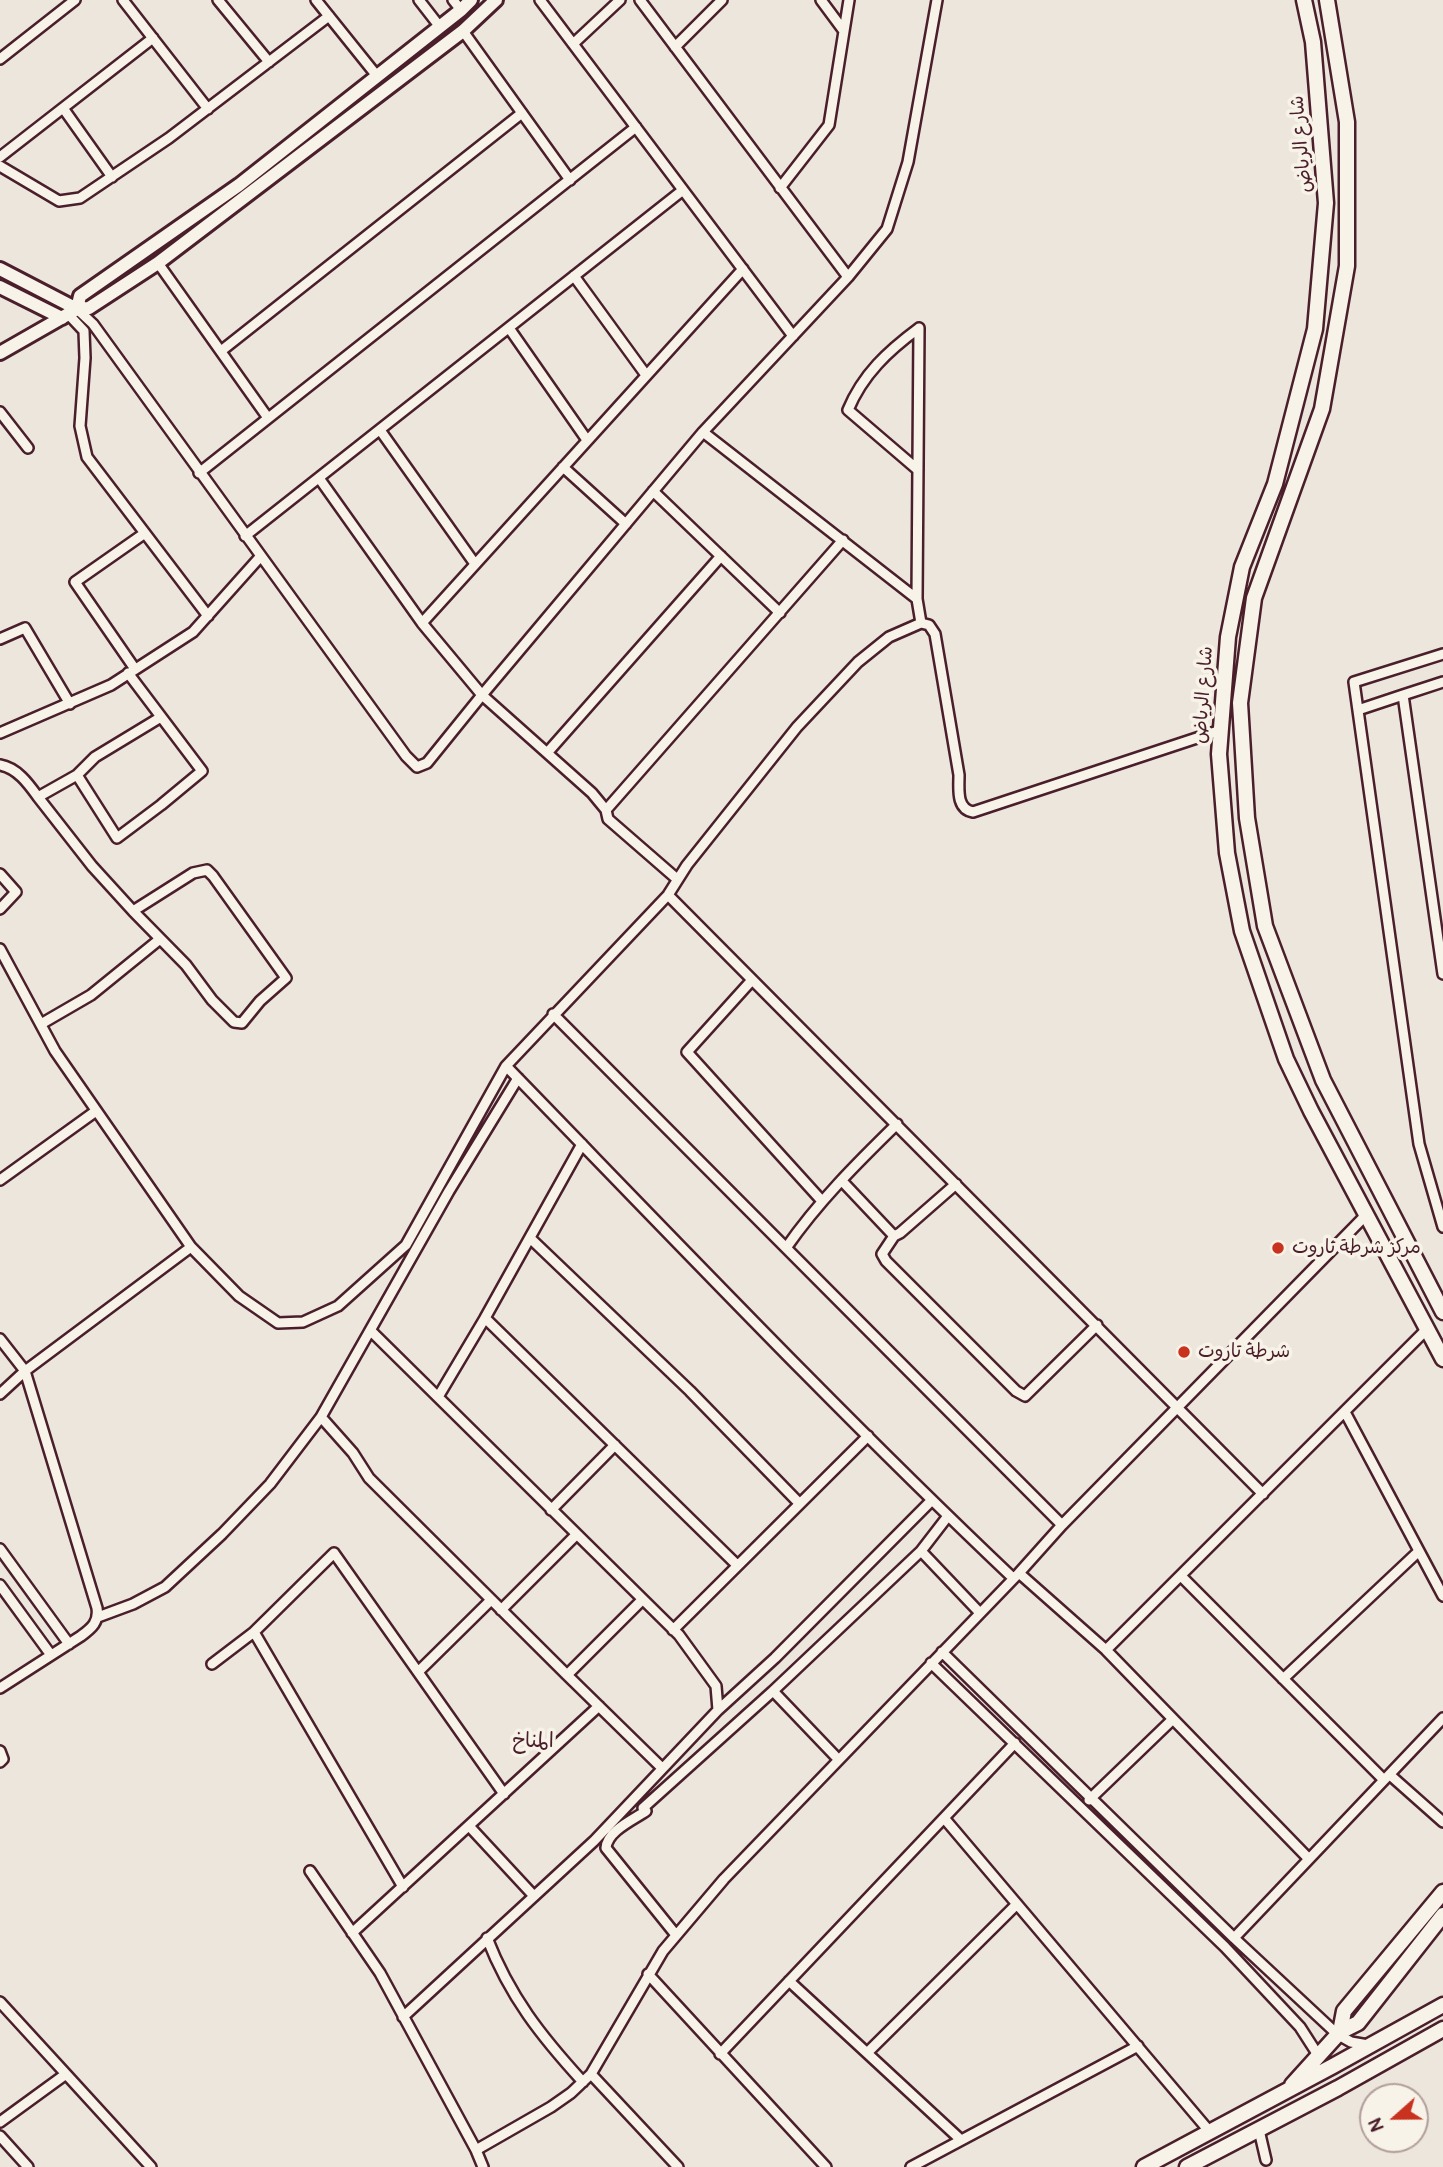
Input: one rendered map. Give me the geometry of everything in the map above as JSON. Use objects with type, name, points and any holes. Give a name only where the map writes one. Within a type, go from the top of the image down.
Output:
[{"type":"main road","name":"شارع الرياض","points":[[1304,0],[1313,42],[1326,203],[1315,329],[1275,484],[1242,567],[1228,637],[1219,754],[1227,853],[1242,931],[1286,1059],[1443,1359]]},
{"type":"main road","name":"شارع الرياض","points":[[1327,0],[1347,122],[1347,266],[1322,409],[1254,598],[1240,703],[1247,818],[1265,926],[1323,1080],[1443,1312]]},
{"type":"main road","points":[[1339,2033],[1345,2011],[1443,1892]]},
{"type":"main road","points":[[1285,2092],[1339,2033],[1358,2024],[1443,1914]]},
{"type":"main road","points":[[1144,2167],[1443,2005]]},
{"type":"main road","points":[[1187,2167],[1443,2029]]},
{"type":"street","points":[[0,59],[75,0]]},
{"type":"street","points":[[123,0],[208,109]]},
{"type":"street","points":[[218,0],[269,62]]},
{"type":"street","points":[[316,0],[377,76]]},
{"type":"street","points":[[419,0],[440,27]]},
{"type":"street","points":[[69,314],[80,296],[239,185],[440,27],[457,5],[471,0]]},
{"type":"street","points":[[0,353],[69,314],[89,308],[158,263],[463,31],[496,0]]},
{"type":"street","points":[[540,0],[793,336]]},
{"type":"street","points":[[573,44],[620,0]]},
{"type":"street","points":[[640,0],[848,278]]},
{"type":"street","points":[[675,47],[722,0]]},
{"type":"street","points":[[821,0],[844,31]]},
{"type":"street","points":[[780,187],[829,125],[849,0]]},
{"type":"street","points":[[0,288],[93,324],[406,756],[418,766],[427,763],[703,432],[848,278],[887,229],[908,162],[937,0]]},
{"type":"street","points":[[0,166],[59,201],[80,198],[169,138],[329,16]]},
{"type":"street","points":[[463,31],[570,180]]},
{"type":"street","points":[[0,158],[153,38]]},
{"type":"street","points":[[63,108],[112,177]]},
{"type":"street","points":[[221,351],[522,113]]},
{"type":"street","points":[[199,473],[636,127]]},
{"type":"street","points":[[245,536],[683,190]]},
{"type":"street","points":[[158,263],[268,418]]},
{"type":"street","points":[[0,269],[69,314],[84,331],[85,358],[80,426],[87,457],[208,615]]},
{"type":"street","points":[[422,623],[743,269]]},
{"type":"street","points":[[574,276],[646,375]]},
{"type":"street","points":[[509,328],[587,440]]},
{"type":"street","points":[[918,470],[848,411],[856,390],[891,349],[919,328],[919,354],[917,598],[921,624]]},
{"type":"street","points":[[0,412],[27,448]]},
{"type":"street","points":[[380,430],[475,564]]},
{"type":"street","points":[[703,432],[917,598]]},
{"type":"street","points":[[563,467],[626,524]]},
{"type":"street","points":[[319,478],[422,623],[482,695],[592,793],[606,810],[608,819],[677,879]]},
{"type":"street","points":[[653,491],[780,612]]},
{"type":"street","points":[[77,775],[117,838],[202,771],[161,717],[75,582],[145,533]]},
{"type":"street","points":[[606,810],[844,540]]},
{"type":"street","points":[[547,753],[721,556]]},
{"type":"street","points":[[0,733],[110,685],[193,632],[260,557]]},
{"type":"street","points":[[0,949],[55,1051],[191,1247],[239,1296],[278,1323],[303,1322],[338,1306],[406,1245],[506,1066],[667,895],[797,727],[858,662],[889,637],[921,624],[929,625],[935,634],[959,775],[959,796],[967,811],[973,812],[1221,730]]},
{"type":"street","points":[[0,639],[25,628],[70,704]]},
{"type":"street","points":[[1443,654],[1354,682],[1419,1144],[1443,1227]]},
{"type":"street","points":[[1358,710],[1443,682]]},
{"type":"street","points":[[1404,695],[1443,974]]},
{"type":"street","points":[[38,797],[77,775],[95,757],[161,717]]},
{"type":"street","points":[[0,765],[7,766],[26,779],[92,866],[132,911],[186,965],[212,1000],[234,1022],[242,1023],[260,1001],[286,978],[214,876],[207,870],[193,873],[132,911]]},
{"type":"street","points":[[0,874],[16,892],[0,909]]},
{"type":"street","points":[[667,895],[1263,1494]]},
{"type":"street","points":[[41,1024],[91,995],[160,939]]},
{"type":"street","points":[[752,979],[687,1052],[822,1201]]},
{"type":"street","points":[[553,1014],[1062,1525]]},
{"type":"street","points":[[506,1066],[948,1516],[1106,1650],[1309,1859]]},
{"type":"street","points":[[98,1617],[133,1604],[165,1587],[270,1484],[321,1417],[449,1191],[518,1079]]},
{"type":"street","points":[[0,1180],[96,1111]]},
{"type":"street","points":[[786,1248],[822,1201],[897,1124]]},
{"type":"street","points":[[438,1397],[582,1144]]},
{"type":"street","points":[[842,1181],[894,1236]]},
{"type":"street","points":[[956,1184],[894,1236],[882,1254],[886,1261],[1016,1391],[1025,1396],[1097,1325]]},
{"type":"street","points":[[476,2150],[551,2107],[591,2074],[648,1974],[676,1935],[724,1879],[1062,1525],[1366,1215]]},
{"type":"street","points":[[530,1238],[690,1391],[799,1503]]},
{"type":"street","points":[[0,1394],[25,1371],[191,1247]]},
{"type":"street","points":[[485,1318],[737,1565]]},
{"type":"street","points":[[1106,1650],[1427,1329]]},
{"type":"street","points":[[371,1331],[673,1630],[716,1686],[718,1710]]},
{"type":"street","points":[[0,1339],[25,1371],[98,1617],[93,1627],[0,1688]]},
{"type":"street","points":[[1345,1412],[1443,1596]]},
{"type":"street","points":[[321,1417],[369,1478],[662,1768]]},
{"type":"street","points":[[673,1630],[868,1436]]},
{"type":"street","points":[[551,1510],[615,1445]]},
{"type":"street","points":[[403,2017],[594,1841],[718,1710],[775,1658],[932,1500]]},
{"type":"street","points":[[676,1935],[606,1848],[606,1842],[615,1832],[646,1811],[643,1808],[773,1691],[921,1551],[948,1516]]},
{"type":"street","points":[[501,1610],[576,1535]]},
{"type":"street","points":[[0,1549],[69,1644]]},
{"type":"street","points":[[921,1551],[980,1613]]},
{"type":"street","points":[[1283,1679],[1419,1551]]},
{"type":"street","points":[[212,1664],[254,1632],[334,1553],[504,1794]]},
{"type":"street","points":[[1181,1576],[1283,1679],[1387,1777],[1443,1822]]},
{"type":"street","points":[[0,1586],[51,1655]]},
{"type":"street","points":[[418,1672],[491,1600]]},
{"type":"street","points":[[567,1675],[642,1600]]},
{"type":"street","points":[[254,1632],[403,1887]]},
{"type":"street","points":[[942,1652],[1234,1938],[1339,2033],[1351,2042],[1371,2045]]},
{"type":"street","points":[[931,1662],[1225,1947],[1300,2027],[1318,2055]]},
{"type":"street","points":[[773,1691],[838,1759]]},
{"type":"street","points":[[352,1933],[599,1706]]},
{"type":"street","points":[[1081,1808],[1173,1718]]},
{"type":"street","points":[[1234,1938],[1443,1718]]},
{"type":"street","points":[[720,2054],[1015,1743]]},
{"type":"street","points":[[0,1751],[3,1759],[0,1762]]},
{"type":"street","points":[[944,1818],[1210,2132]]},
{"type":"street","points":[[469,1826],[533,1895]]},
{"type":"street","points":[[310,1871],[380,1973],[483,2167]]},
{"type":"street","points":[[867,2053],[1017,1904]]},
{"type":"street","points":[[487,1938],[495,1959],[521,2007],[547,2043],[583,2082]]},
{"type":"street","points":[[648,1974],[826,2167]]},
{"type":"street","points":[[789,1981],[961,2140]]},
{"type":"street","points":[[0,2003],[151,2167]]},
{"type":"street","points":[[911,2167],[1138,2046]]},
{"type":"street","points":[[0,2122],[66,2074]]},
{"type":"street","points":[[591,2074],[678,2167]]},
{"type":"street","points":[[1259,2130],[1266,2165]]},
{"type":"street","points":[[0,2136],[28,2167]]},
{"type":"place","name":"مركز شرطة تاروت","points":[[1278,1248]]},
{"type":"place","name":"شرطة تاروت","points":[[1184,1352]]},
{"type":"district","name":"المناخ","points":[[533,1742]]}]
